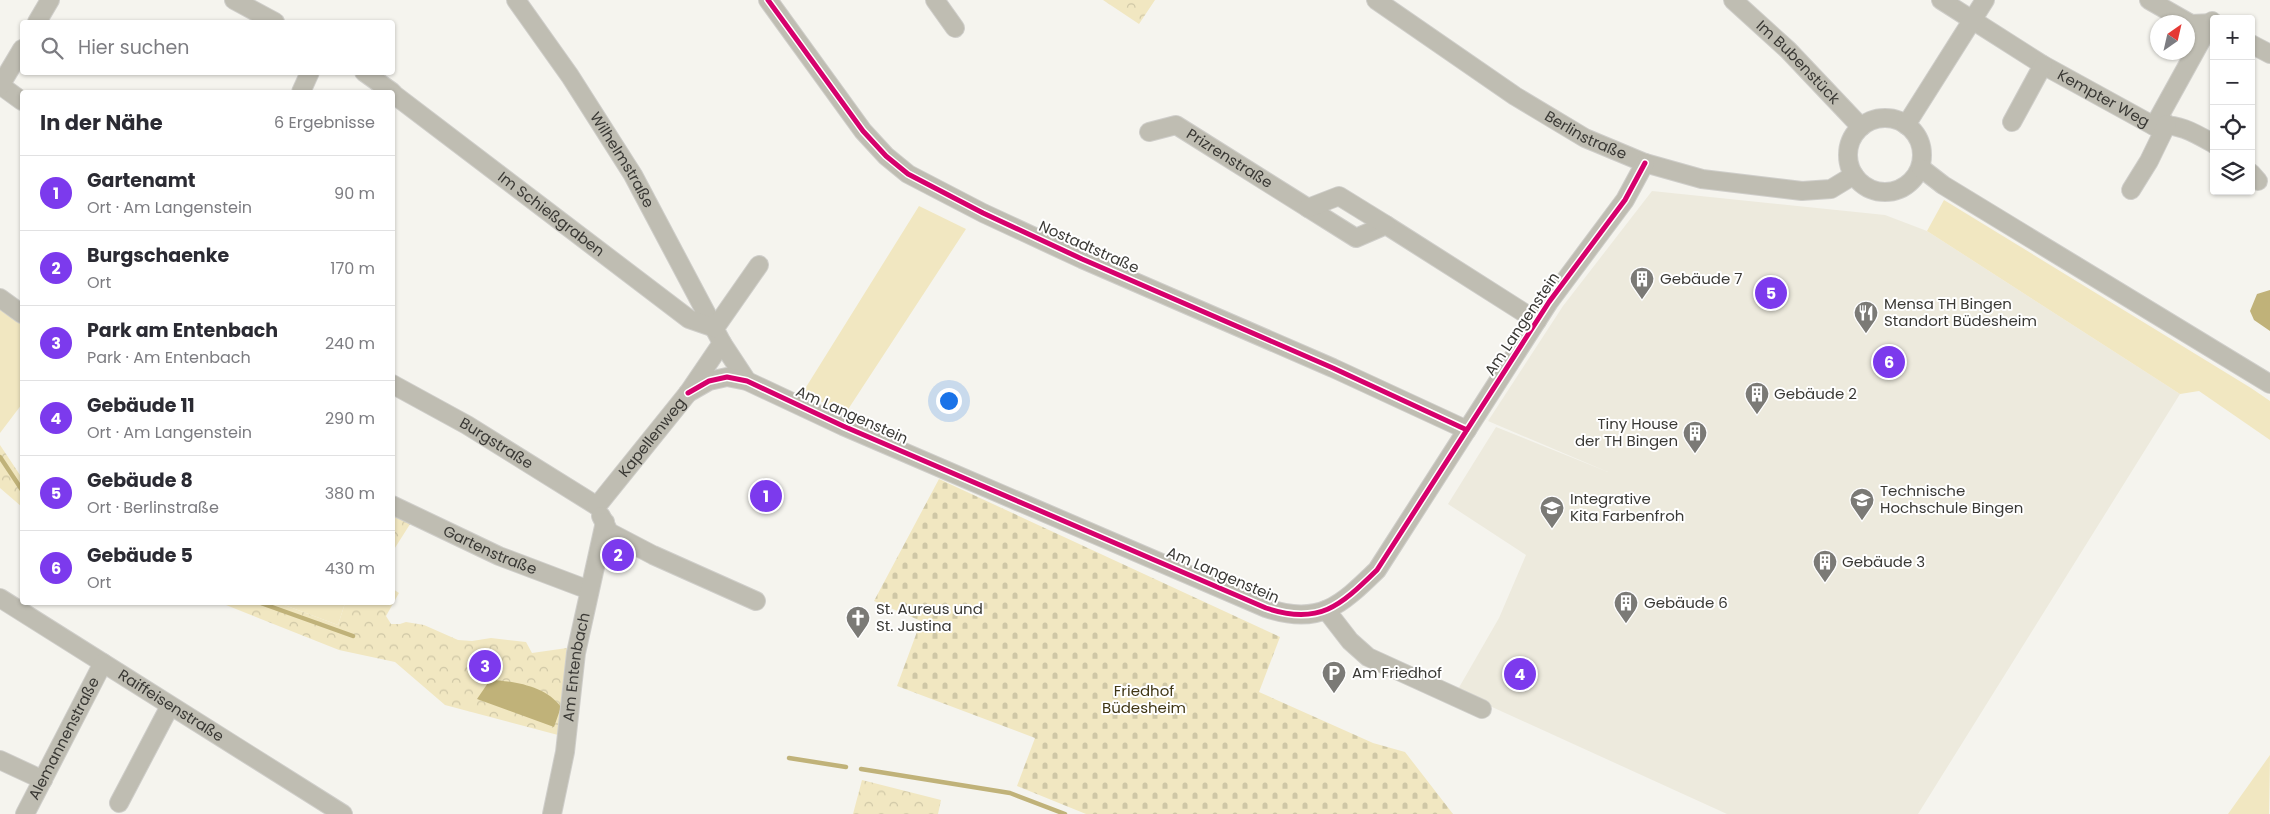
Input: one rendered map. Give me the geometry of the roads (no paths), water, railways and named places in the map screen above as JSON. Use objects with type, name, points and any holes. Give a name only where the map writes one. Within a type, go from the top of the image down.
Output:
[{"type":"street","points":[[38,20],[50,0]]},
{"type":"street","points":[[234,0],[271,20]]},
{"type":"street","name":"Wilhelmstraße","points":[[516,0],[570,76],[633,175],[718,335],[747,381]]},
{"type":"street","name":"Nostadtstraße","points":[[768,0],[858,125],[886,156],[908,174],[1064,251],[1333,368],[1467,430]]},
{"type":"street","points":[[935,0],[955,28]]},
{"type":"street","name":"Berlinstraße","points":[[1376,0],[1515,96],[1585,138],[1645,163],[1702,179],[1802,191],[1831,189],[1854,175]]},
{"type":"street","name":"Im Bubenstück","points":[[1733,0],[1788,50],[1861,127]]},
{"type":"street","name":"Kempter Weg","points":[[1941,0],[2043,66],[2160,125],[2196,134],[2210,142]]},
{"type":"street","points":[[1906,125],[1986,0]]},
{"type":"street","points":[[2149,0],[2191,24],[2210,22]]},
{"type":"street","points":[[2160,125],[2210,28]]},
{"type":"street","points":[[2255,46],[2270,54]]},
{"type":"street","points":[[20,52],[0,86],[20,100]]},
{"type":"street","name":"Kempter Weg","points":[[2012,122],[2043,66]]},
{"type":"street","points":[[301,90],[308,75]]},
{"type":"street","name":"Im Schießgraben","points":[[368,75],[388,90]]},
{"type":"street","name":"Im Schießgraben","points":[[395,95],[689,319],[718,335]]},
{"type":"street","points":[[1883,118],[1895,120],[1906,125],[1915,133],[1921,144],[1920,168],[1915,178],[1907,186],[1897,191],[1873,191],[1862,184],[1854,175],[1848,155],[1854,135],[1861,127],[1871,121],[1883,118]]},
{"type":"street","name":"Prizrenstraße","points":[[1149,132],[1176,124],[1356,238],[1386,226]]},
{"type":"street","name":"Kempter Weg","points":[[2131,190],[2148,161],[2160,125]]},
{"type":"street","name":"Am Langenstein","points":[[688,393],[709,380],[727,377],[747,381],[844,426],[1266,608],[1287,615],[1306,615],[1326,610],[1353,594],[1377,570],[1537,321],[1625,200],[1645,163]]},
{"type":"street","points":[[1920,168],[1943,185],[2270,384]]},
{"type":"street","points":[[1308,208],[1339,196],[1537,321]]},
{"type":"street","points":[[718,335],[759,264]]},
{"type":"street","points":[[0,298],[20,313]]},
{"type":"street","name":"Kapellenweg","points":[[597,506],[688,393],[718,335]]},
{"type":"street","name":"Burgstraße","points":[[395,386],[505,448],[597,506]]},
{"type":"street","points":[[597,506],[609,532],[653,555],[756,601]]},
{"type":"street","name":"Gartenstraße","points":[[395,507],[499,556],[589,590]]},
{"type":"street","name":"Am Entenbach","points":[[552,814],[565,752],[576,653],[605,522]]},
{"type":"street","name":"Raiffeisenstraße","points":[[0,598],[343,814]]},
{"type":"street","points":[[1326,610],[1350,641],[1368,657],[1482,709]]},
{"type":"street","name":"Alemannenstraße","points":[[25,814],[103,663]]},
{"type":"street","points":[[118,803],[170,706]]},
{"type":"street","points":[[0,760],[43,780]]},
{"type":"waterway","points":[[0,457],[20,487]]},
{"type":"waterway","points":[[266,605],[353,636]]},
{"type":"waterway","points":[[789,758],[846,767]]},
{"type":"waterway","points":[[861,769],[1010,793],[1065,814]]},
{"type":"place","name":"Gebäude 8","points":[[1771,293]]},
{"type":"place","name":"Gebäude 7","points":[[1642,300]]},
{"type":"place","name":"Mensa TH Bingen Standort Büdesheim","points":[[1866,334]]},
{"type":"place","name":"Gebäude 5","points":[[1889,362]]},
{"type":"place","name":"Gebäude 2","points":[[1757,415]]},
{"type":"place","name":"Tiny House der TH Bingen","points":[[1695,454]]},
{"type":"place","name":"Gartenamt","points":[[766,496]]},
{"type":"place","name":"Technische Hochschule Bingen","points":[[1862,521]]},
{"type":"place","name":"Integrative Kita Farbenfroh","points":[[1552,529]]},
{"type":"place","name":"Burgschaenke","points":[[618,555]]},
{"type":"place","name":"Gebäude 3","points":[[1825,583]]},
{"type":"place","name":"Gebäude 6","points":[[1626,624]]},
{"type":"place","name":"St. Aureus und St. Justina","points":[[858,639]]},
{"type":"place","name":"Park am Entenbach","points":[[485,666]]},
{"type":"place","name":"Gebäude 11","points":[[1520,674]]},
{"type":"place","name":"Am Friedhof","points":[[1334,694]]},
{"type":"park label","name":"Friedhof Büdesheim","points":[[1144,700]]}]
